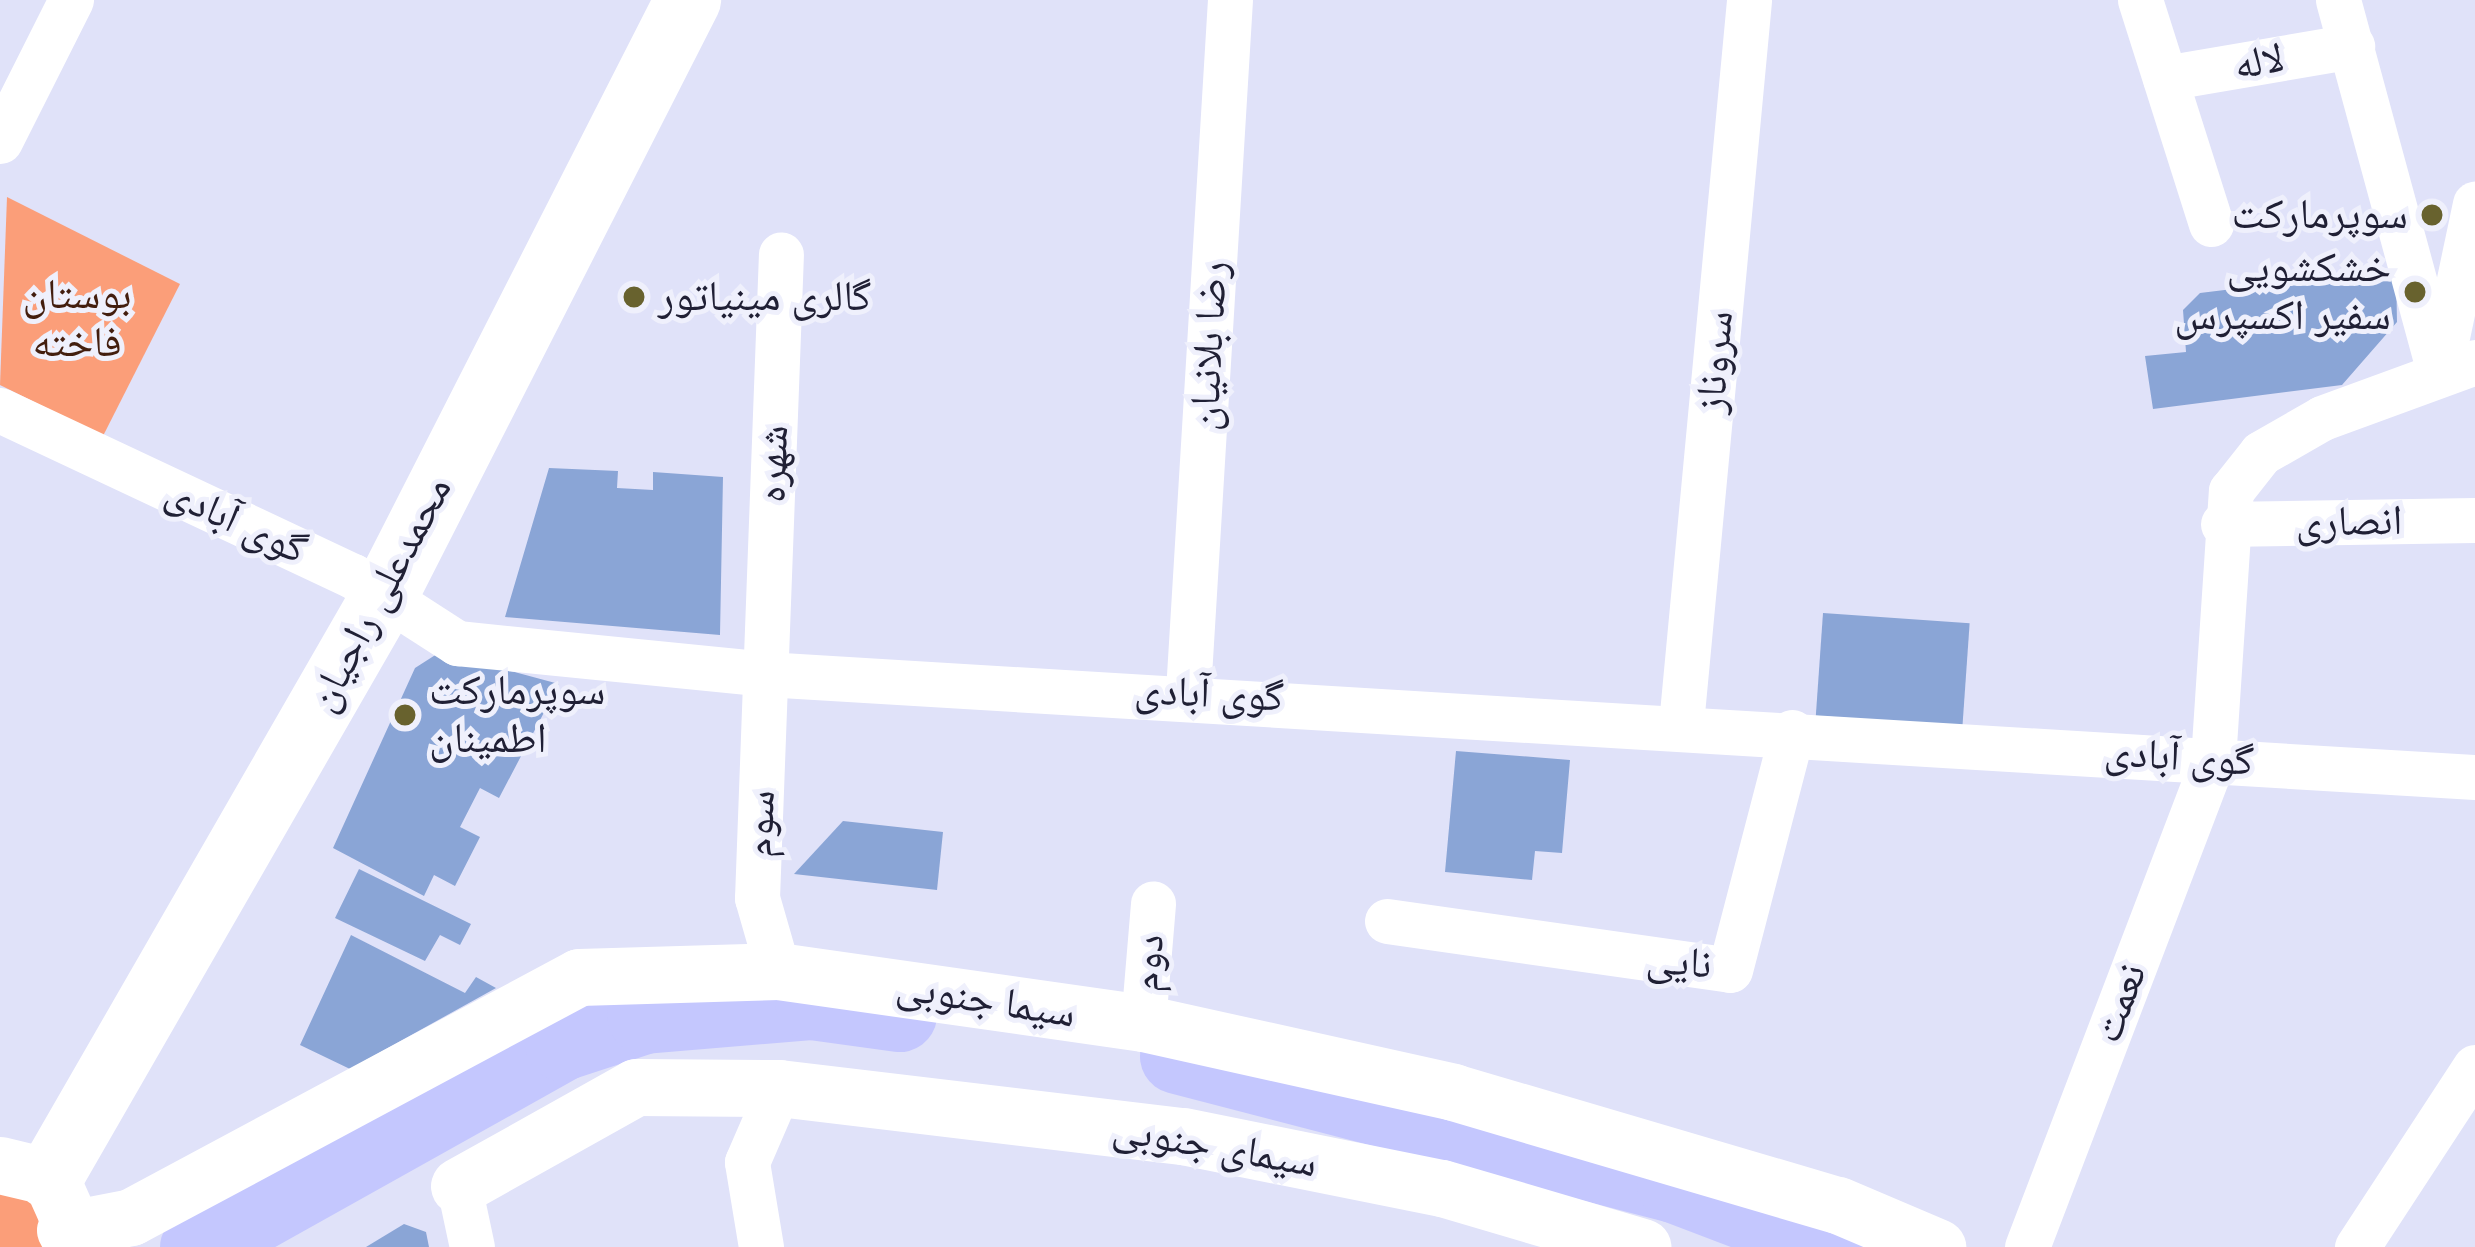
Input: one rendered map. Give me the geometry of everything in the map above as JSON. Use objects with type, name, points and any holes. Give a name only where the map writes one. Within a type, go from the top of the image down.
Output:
[{"type":"main road","name":"محمدعلی راجیان","points":[[369,585],[655,0]]},
{"type":"main road","name":"محمدعلی راجیان","points":[[41,1197],[688,0]]},
{"type":"street","points":[[0,142],[71,0]]},
{"type":"street","name":"رضا بلانیان","points":[[1188,692],[1230,0]]},
{"type":"street","name":"سروناز","points":[[1681,724],[1749,0]]},
{"type":"street","points":[[2140,0],[2211,224]]},
{"type":"street","points":[[2338,0],[2457,367]]},
{"type":"street","name":"لاله","points":[[2165,78],[2352,46]]},
{"type":"street","points":[[2457,367],[2475,204]]},
{"type":"street","name":"شهره","points":[[765,674],[781,254]]},
{"type":"street","points":[[2223,524],[2231,491],[2261,453],[2457,367]]},
{"type":"street","name":"گوی آبادی","points":[[0,410],[369,585],[457,643],[765,674],[1188,692],[2475,777]]},
{"type":"street","name":"انصاری","points":[[2223,524],[2475,520]]},
{"type":"street","name":"نعمت","points":[[2027,1247],[2213,760],[2223,524]]},
{"type":"street","name":"سوم","points":[[765,674],[757,898],[778,971]]},
{"type":"street","name":"نایی","points":[[1387,921],[1730,970],[1792,732]]},
{"type":"street","name":"دوم","points":[[1143,1023],[1153,903]]},
{"type":"street","name":"سیما جنوبی","points":[[41,1197],[131,1217],[579,977],[778,971],[1143,1023],[1454,1092],[1838,1205],[1937,1247]]},
{"type":"street","points":[[2357,1247],[2475,1067]]},
{"type":"street","points":[[472,1247],[459,1186],[636,1087],[779,1088],[747,1162],[761,1247]]},
{"type":"street","name":"سیمای جنوبی","points":[[779,1088],[1183,1136],[1442,1188],[1642,1247]]},
{"type":"green space","name":"بوستان فاخته","points":[[7,197],[180,284],[103,436],[0,385]]},
{"type":"green space","points":[[24,1174],[47,1247],[0,1247],[0,1178]]},
{"type":"building","points":[[2396,269],[2397,322],[2342,385],[2153,409],[2145,356],[2186,352],[2183,310],[2200,293]]},
{"type":"building","points":[[549,468],[618,471],[617,488],[653,490],[653,472],[723,477],[720,635],[505,617]]},
{"type":"building","points":[[1823,613],[1970,623],[1962,726],[1816,716]]},
{"type":"building","points":[[440,652],[559,684],[499,798],[480,788],[460,827],[480,837],[455,886],[434,875],[424,896],[333,848],[415,668]]},
{"type":"building","points":[[1456,751],[1570,760],[1562,853],[1535,851],[1532,880],[1445,872]]},
{"type":"building","points":[[843,821],[943,832],[937,890],[794,874]]},
{"type":"building","points":[[359,869],[471,924],[460,945],[440,935],[425,961],[335,918]]},
{"type":"building","points":[[351,935],[465,993],[476,977],[496,988],[350,1069],[300,1045]]},
{"type":"building","points":[[404,1224],[426,1232],[429,1247],[366,1247]]},
{"type":"waterway","points":[[197,1247],[562,1043],[644,1016],[812,1002],[899,1014]]},
{"type":"waterway","points":[[1177,1056],[1674,1185],[1837,1247]]},
{"type":"place","name":"سوپرمارکت","points":[[2432,215]]},
{"type":"place","name":"خشکشویی سفیر اکسپرس","points":[[2415,292]]},
{"type":"place","name":"گالری مینیاتور","points":[[634,297]]},
{"type":"place","name":"سوپرمارکت اطمینان","points":[[405,715]]}]
